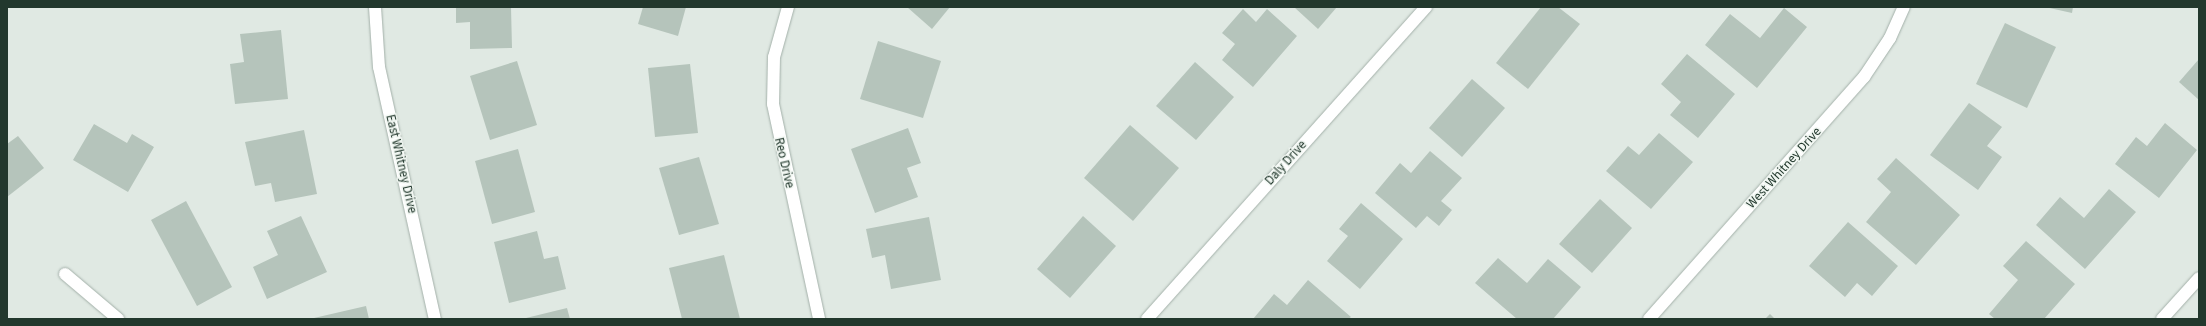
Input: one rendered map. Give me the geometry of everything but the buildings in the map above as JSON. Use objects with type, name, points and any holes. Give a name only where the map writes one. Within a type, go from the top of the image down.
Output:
[{"type":"street","name":"East Whitney Drive","points":[[375,7],[379,67],[435,319]]},
{"type":"street","name":"Reo Drive","points":[[788,7],[774,57],[773,104],[819,319]]},
{"type":"street","name":"Daly Drive","points":[[1147,319],[1426,7]]},
{"type":"street","name":"West Whitney Drive","points":[[1649,319],[1864,77],[1890,38],[1904,7]]},
{"type":"street","points":[[65,274],[118,319]]},
{"type":"street","points":[[2162,319],[2199,278]]}]
